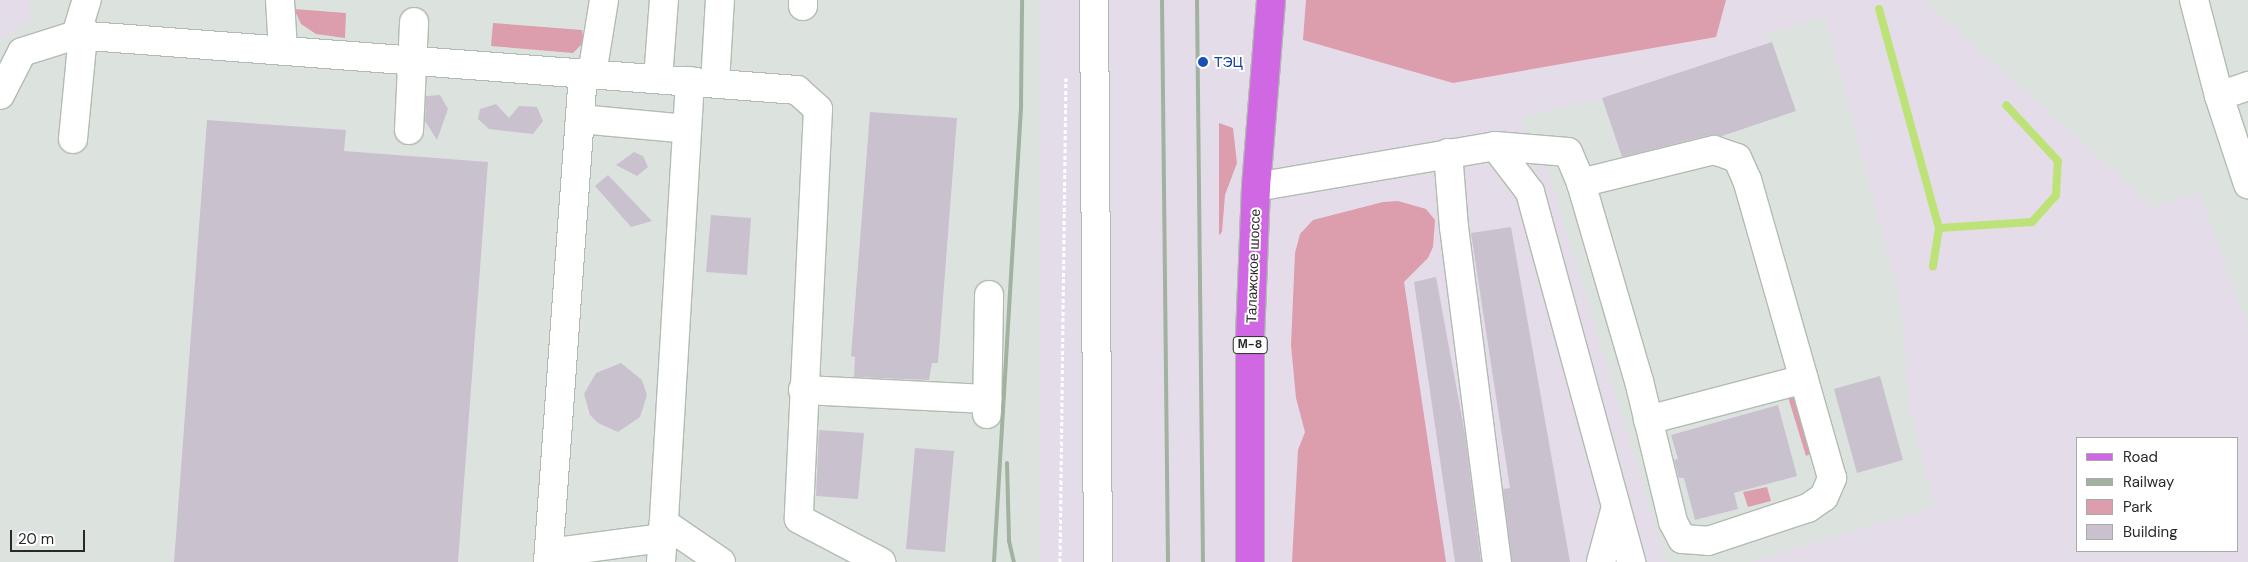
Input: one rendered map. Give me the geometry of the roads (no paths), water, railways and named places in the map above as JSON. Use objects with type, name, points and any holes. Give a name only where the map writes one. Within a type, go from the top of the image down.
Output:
[{"type":"main road","name":"Талажское шоссе","points":[[1250,562],[1250,337],[1256,187],[1271,0]]},
{"type":"street","points":[[72,138],[79,35],[87,0]]},
{"type":"street","points":[[280,0],[283,51]]},
{"type":"street","points":[[604,0],[587,74],[580,119],[549,558],[663,541],[721,562]]},
{"type":"street","points":[[658,79],[664,0]]},
{"type":"street","points":[[663,541],[687,129],[702,82],[720,0]]},
{"type":"street","points":[[1094,0],[1098,562]]},
{"type":"street","points":[[2194,0],[2218,96],[2248,184]]},
{"type":"street","points":[[409,130],[414,60],[414,22]]},
{"type":"street","points":[[1,90],[22,52],[79,35],[797,90],[818,109],[803,390],[799,519],[881,562]]},
{"type":"street","points":[[2218,96],[2248,86]]},
{"type":"street","points":[[580,119],[687,129]]},
{"type":"street","points":[[1256,187],[1495,146],[1568,152],[1581,183],[1648,420],[1673,522],[1682,539],[1708,542],[1808,508],[1824,497],[1832,478],[1747,180],[1737,158],[1714,150],[1581,183]]},
{"type":"street","points":[[1495,146],[1530,192],[1615,510],[1631,562]]},
{"type":"street","points":[[1448,153],[1454,226],[1497,562]]},
{"type":"street","points":[[803,390],[988,406],[989,295]]},
{"type":"street","points":[[1648,420],[1804,379]]},
{"type":"street","points":[[1601,562],[1615,510]]},
{"type":"waterway","points":[[1879,9],[1939,228],[1933,267]]},
{"type":"waterway","points":[[1939,228],[2032,222],[2056,195],[2058,161],[2006,105]]},
{"type":"railway","points":[[994,562],[1021,104],[1022,0]]},
{"type":"railway","points":[[1162,0],[1168,562]]},
{"type":"railway","points":[[1197,0],[1203,562]]},
{"type":"railway","points":[[1007,463],[1009,541],[1014,562]]},
{"type":"place","name":"ТЭЦ","points":[[1203,62]]}]
